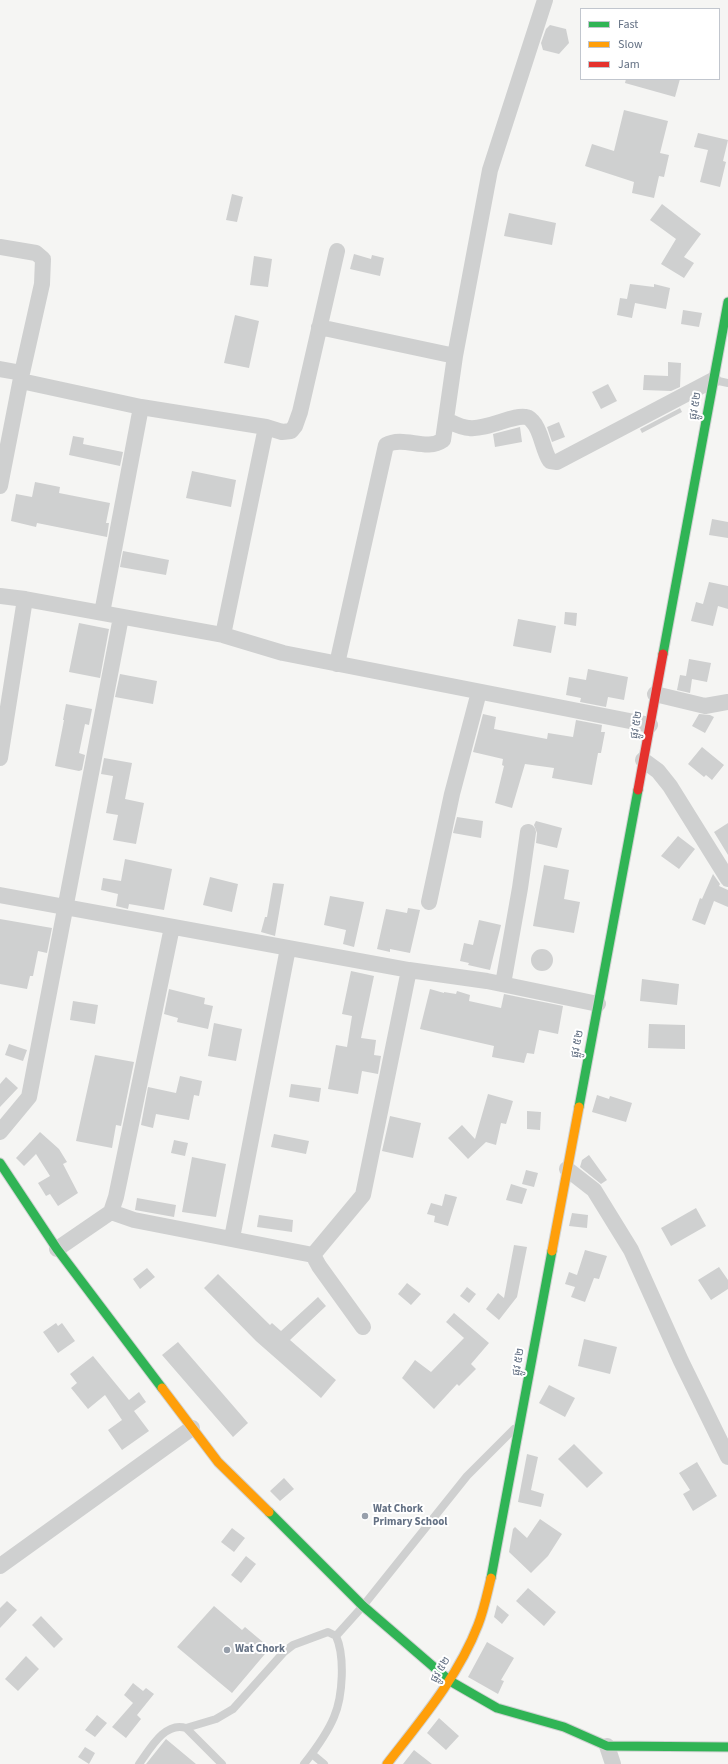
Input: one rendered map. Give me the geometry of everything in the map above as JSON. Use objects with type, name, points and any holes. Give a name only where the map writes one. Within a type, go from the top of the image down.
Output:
[{"type":"street","points":[[337,664],[386,445],[393,441],[437,444],[443,440],[455,356],[490,170],[545,0]]},
{"type":"street","points":[[0,247],[36,253],[43,259],[42,284],[0,486]]},
{"type":"street","points":[[0,369],[22,377],[141,407],[266,427],[282,432],[291,431],[295,426],[300,412],[337,251]]},
{"type":"street","name":"ផ្លូវ ៥២","points":[[387,1764],[450,1681],[475,1634],[486,1598],[498,1543],[655,694],[721,381],[728,302]]},
{"type":"street","points":[[319,327],[455,356]]},
{"type":"street","points":[[446,420],[468,428],[486,428],[521,417],[528,417],[535,423],[546,456],[550,462],[557,462],[721,381]]},
{"type":"street","points":[[102,613],[141,407]]},
{"type":"street","points":[[223,635],[266,427]]},
{"type":"street","points":[[0,596],[25,599],[223,635],[283,653],[650,725]]},
{"type":"street","points":[[0,758],[25,599]]},
{"type":"street","points":[[0,1132],[29,1097],[121,617]]},
{"type":"street","points":[[429,902],[452,794],[479,692]]},
{"type":"street","points":[[655,694],[705,706],[728,702]]},
{"type":"street","points":[[643,760],[658,771],[670,786],[728,879]]},
{"type":"street","points":[[503,984],[528,832]]},
{"type":"street","points":[[0,895],[409,970],[503,984],[598,1004]]},
{"type":"street","points":[[57,1249],[111,1212],[116,1197],[172,927]]},
{"type":"street","points":[[232,1238],[288,948]]},
{"type":"street","points":[[313,1255],[363,1195],[409,970]]},
{"type":"street","points":[[0,1164],[57,1249],[218,1462],[363,1606],[450,1681],[497,1708],[564,1727],[607,1746],[724,1747]]},
{"type":"street","points":[[567,1169],[594,1190],[630,1250],[728,1457]]},
{"type":"street","points":[[111,1212],[134,1220],[313,1255],[319,1266],[362,1327]]},
{"type":"street","points":[[0,1566],[192,1428]]},
{"type":"street","points":[[607,1746],[613,1764]]},
{"type":"lane","points":[[336,1636],[363,1606],[467,1476],[520,1423]]},
{"type":"lane","points":[[186,1728],[216,1719],[229,1712],[284,1652],[293,1645],[328,1632],[336,1636],[339,1643],[342,1675],[337,1708],[334,1719],[304,1764]]},
{"type":"lane","points":[[139,1764],[166,1731],[172,1727],[180,1726],[186,1728],[222,1764]]},
{"type":"lane","points":[[312,1754],[324,1764]]},
{"type":"building","points":[[550,25],[566,29],[569,43],[559,54],[543,50],[541,43],[546,29]]},
{"type":"building","points":[[626,80],[680,80],[675,97],[625,83]]},
{"type":"building","points":[[624,110],[668,121],[660,153],[669,155],[664,177],[659,176],[654,198],[632,193],[634,182],[585,166],[592,144],[614,151]]},
{"type":"building","points":[[698,133],[728,140],[723,161],[726,162],[720,187],[700,182],[708,150],[694,147]]},
{"type":"building","points":[[232,194],[243,197],[237,222],[226,220]]},
{"type":"building","points":[[662,204],[701,234],[684,257],[694,263],[684,278],[661,264],[676,239],[650,220]]},
{"type":"building","points":[[509,213],[556,223],[552,245],[504,236]]},
{"type":"building","points":[[354,254],[371,259],[372,255],[384,258],[380,276],[350,269]]},
{"type":"building","points":[[254,256],[272,259],[268,287],[250,285]]},
{"type":"building","points":[[630,284],[654,287],[654,284],[670,288],[666,309],[635,303],[632,318],[617,315],[620,298],[627,299]]},
{"type":"building","points":[[683,310],[702,313],[699,327],[681,324]]},
{"type":"building","points":[[235,315],[259,321],[249,368],[224,363]]},
{"type":"building","points":[[668,362],[681,363],[680,387],[671,391],[643,390],[644,375],[668,376]]},
{"type":"building","points":[[608,384],[617,401],[601,409],[592,392]]},
{"type":"building","points":[[680,408],[682,412],[642,433],[640,429]]},
{"type":"building","points":[[559,422],[565,437],[552,442],[547,427]]},
{"type":"building","points":[[520,427],[522,442],[495,447],[493,434]]},
{"type":"building","points":[[73,436],[84,438],[83,444],[123,452],[120,466],[69,455]]},
{"type":"building","points":[[192,471],[236,480],[231,507],[186,498]]},
{"type":"building","points":[[35,482],[60,487],[59,493],[110,503],[106,523],[109,523],[107,537],[37,523],[36,527],[11,521],[16,494],[32,497]]},
{"type":"building","points":[[712,519],[728,522],[728,538],[709,535]]},
{"type":"building","points":[[123,551],[169,560],[166,575],[120,567]]},
{"type":"building","points":[[709,582],[728,586],[728,609],[718,606],[713,626],[691,621],[696,602],[703,604]]},
{"type":"building","points":[[565,612],[577,613],[576,626],[564,624]]},
{"type":"building","points":[[518,619],[556,626],[551,653],[513,646]]},
{"type":"building","points":[[79,623],[109,629],[100,678],[69,672]]},
{"type":"building","points":[[689,659],[711,663],[707,682],[692,679],[690,693],[677,690],[680,675],[686,676]]},
{"type":"building","points":[[588,669],[628,677],[624,700],[608,697],[606,707],[580,702],[581,698],[566,695],[569,677],[586,680]]},
{"type":"building","points":[[120,674],[157,681],[153,704],[115,697]]},
{"type":"building","points":[[66,704],[92,709],[89,725],[85,724],[79,753],[85,755],[82,770],[79,771],[55,766]]},
{"type":"building","points":[[483,714],[496,717],[494,729],[547,739],[548,733],[573,737],[576,720],[602,725],[601,732],[605,732],[601,753],[598,753],[592,785],[552,778],[554,768],[525,764],[512,808],[495,803],[504,766],[502,765],[503,759],[473,752]]},
{"type":"building","points":[[699,714],[714,717],[705,733],[692,726]]},
{"type":"building","points":[[702,747],[724,765],[712,780],[706,775],[704,777],[688,764]]},
{"type":"building","points":[[104,758],[132,763],[125,799],[144,803],[136,844],[113,840],[118,815],[106,813],[113,776],[101,774]]},
{"type":"building","points":[[457,817],[483,821],[481,838],[453,833]]},
{"type":"building","points":[[536,821],[562,828],[557,848],[536,843],[537,833],[534,825]]},
{"type":"building","points":[[728,823],[728,855],[714,832]]},
{"type":"building","points":[[678,836],[695,849],[679,869],[661,856]]},
{"type":"building","points":[[125,859],[172,869],[164,910],[129,904],[128,909],[116,906],[118,894],[101,890],[103,878],[121,881]]},
{"type":"building","points":[[544,865],[569,870],[564,899],[580,902],[574,933],[533,926]]},
{"type":"building","points":[[713,874],[720,884],[719,886],[728,890],[728,907],[714,901],[705,925],[692,920],[700,898],[702,899]]},
{"type":"building","points":[[210,877],[238,884],[232,912],[203,905]]},
{"type":"building","points":[[273,883],[284,884],[275,936],[261,932],[265,917],[267,917]]},
{"type":"building","points":[[330,896],[364,902],[354,947],[343,944],[346,930],[324,925]]},
{"type":"building","points":[[408,908],[420,910],[410,953],[390,949],[390,952],[377,949],[386,909],[407,913]]},
{"type":"building","points":[[0,919],[52,928],[47,953],[38,951],[33,976],[30,976],[27,989],[0,984]]},
{"type":"building","points":[[479,920],[501,925],[490,970],[468,965],[469,963],[460,961],[464,943],[473,945]]},
{"type":"building","points":[[542,949],[550,952],[553,960],[550,968],[542,971],[534,968],[531,960],[534,952]]},
{"type":"building","points":[[351,971],[374,976],[361,1038],[376,1040],[374,1055],[381,1056],[378,1074],[362,1071],[358,1094],[328,1089],[336,1045],[347,1047],[352,1016],[342,1014]]},
{"type":"building","points":[[642,979],[679,984],[677,1005],[640,1001]]},
{"type":"building","points":[[169,989],[205,998],[204,1004],[213,1006],[208,1029],[177,1022],[178,1018],[164,1014]]},
{"type":"building","points":[[430,989],[444,993],[456,994],[457,991],[470,995],[469,1001],[501,1008],[504,994],[563,1006],[558,1034],[539,1030],[534,1054],[527,1053],[524,1063],[492,1057],[494,1046],[420,1029]]},
{"type":"building","points":[[73,1001],[98,1005],[95,1024],[70,1020]]},
{"type":"building","points":[[214,1023],[242,1029],[236,1061],[208,1056]]},
{"type":"building","points":[[649,1024],[685,1025],[685,1049],[648,1048]]},
{"type":"building","points":[[9,1044],[27,1050],[23,1061],[5,1055]]},
{"type":"building","points":[[95,1055],[134,1062],[121,1126],[116,1125],[112,1148],[76,1141]]},
{"type":"building","points":[[180,1076],[202,1081],[199,1096],[194,1095],[189,1120],[156,1114],[153,1128],[141,1125],[148,1087],[176,1093]]},
{"type":"building","points":[[6,1077],[18,1088],[0,1107],[0,1084]]},
{"type":"building","points":[[291,1084],[321,1088],[319,1102],[289,1097]]},
{"type":"building","points":[[488,1094],[513,1101],[506,1124],[501,1123],[496,1145],[486,1142],[468,1159],[448,1138],[462,1125],[475,1139]]},
{"type":"building","points":[[597,1095],[609,1099],[610,1096],[632,1103],[626,1122],[592,1112]]},
{"type":"building","points":[[527,1111],[541,1112],[540,1130],[527,1129]]},
{"type":"building","points":[[390,1116],[421,1123],[413,1158],[382,1151]]},
{"type":"building","points":[[40,1132],[59,1149],[67,1162],[63,1164],[78,1193],[58,1206],[50,1194],[46,1196],[38,1183],[50,1176],[36,1154],[24,1166],[16,1158]]},
{"type":"building","points":[[274,1134],[309,1141],[306,1154],[271,1147]]},
{"type":"building","points":[[174,1140],[188,1143],[185,1156],[171,1153]]},
{"type":"building","points":[[589,1155],[607,1180],[601,1184],[580,1167],[582,1160]]},
{"type":"building","points":[[192,1157],[226,1164],[216,1217],[182,1212]]},
{"type":"building","points":[[526,1170],[538,1173],[534,1187],[522,1184]]},
{"type":"building","points":[[511,1184],[527,1189],[522,1204],[506,1200]]},
{"type":"building","points":[[445,1194],[457,1197],[448,1226],[434,1222],[435,1216],[427,1214],[431,1203],[442,1206]]},
{"type":"building","points":[[137,1198],[176,1205],[174,1217],[135,1210]]},
{"type":"building","points":[[696,1208],[706,1226],[671,1246],[661,1228]]},
{"type":"building","points":[[572,1213],[588,1215],[587,1228],[569,1226]]},
{"type":"building","points":[[259,1215],[293,1220],[292,1232],[257,1227]]},
{"type":"building","points":[[514,1245],[527,1247],[517,1297],[499,1320],[486,1309],[498,1293],[504,1298]]},
{"type":"building","points":[[585,1250],[607,1256],[599,1279],[594,1278],[585,1302],[571,1297],[575,1287],[565,1284],[569,1272],[577,1275]]},
{"type":"building","points":[[719,1267],[728,1280],[728,1289],[711,1300],[698,1280]]},
{"type":"building","points":[[147,1268],[155,1277],[140,1289],[133,1279]]},
{"type":"building","points":[[218,1274],[270,1325],[272,1323],[281,1331],[318,1297],[326,1306],[290,1340],[336,1380],[321,1398],[256,1341],[204,1288]]},
{"type":"building","points":[[407,1283],[421,1294],[411,1305],[398,1294]]},
{"type":"building","points":[[467,1287],[476,1294],[469,1303],[460,1296]]},
{"type":"building","points":[[454,1313],[489,1343],[471,1364],[476,1369],[459,1386],[457,1384],[434,1409],[402,1378],[415,1360],[431,1372],[464,1338],[446,1322]]},
{"type":"building","points":[[56,1323],[58,1326],[62,1323],[75,1341],[58,1353],[43,1332]]},
{"type":"building","points":[[584,1339],[617,1347],[610,1374],[578,1366]]},
{"type":"building","points":[[178,1342],[248,1423],[233,1437],[162,1355]]},
{"type":"building","points":[[93,1356],[129,1400],[139,1392],[146,1402],[134,1411],[149,1431],[122,1450],[108,1430],[122,1420],[105,1395],[88,1409],[71,1388],[77,1383],[70,1374]]},
{"type":"building","points":[[549,1385],[575,1398],[565,1417],[539,1403]]},
{"type":"building","points":[[574,1444],[603,1473],[587,1488],[558,1459]]},
{"type":"building","points":[[527,1454],[538,1457],[531,1490],[544,1494],[541,1507],[518,1502]]},
{"type":"building","points":[[697,1462],[717,1496],[693,1511],[683,1494],[690,1490],[679,1473]]},
{"type":"building","points":[[284,1478],[294,1489],[280,1501],[270,1491]]},
{"type":"building","points":[[540,1519],[562,1534],[548,1556],[531,1573],[509,1552],[513,1529],[515,1527],[527,1538]]},
{"type":"building","points":[[232,1528],[245,1538],[234,1552],[221,1542]]},
{"type":"building","points":[[246,1556],[256,1564],[241,1583],[231,1575]]},
{"type":"building","points":[[528,1588],[556,1612],[544,1626],[516,1601]]},
{"type":"building","points":[[7,1601],[17,1610],[0,1628],[0,1608]]},
{"type":"building","points":[[497,1605],[509,1615],[502,1624],[494,1617]]},
{"type":"building","points":[[214,1606],[242,1630],[245,1627],[270,1648],[232,1693],[177,1647]]},
{"type":"building","points":[[41,1616],[63,1639],[54,1648],[32,1625]]},
{"type":"building","points":[[487,1642],[514,1658],[501,1680],[504,1681],[498,1694],[468,1677]]},
{"type":"building","points":[[26,1656],[39,1669],[18,1691],[5,1679]]},
{"type":"building","points":[[133,1683],[143,1691],[146,1688],[154,1694],[137,1715],[141,1719],[126,1738],[112,1727],[133,1703],[124,1695]]},
{"type":"building","points":[[97,1715],[107,1723],[95,1737],[85,1730]]},
{"type":"building","points":[[439,1718],[459,1736],[446,1750],[427,1733]]},
{"type":"building","points":[[166,1739],[196,1764],[146,1764]]},
{"type":"building","points":[[85,1747],[95,1753],[89,1764],[78,1757]]},
{"type":"building","points":[[414,1750],[432,1764],[403,1764]]},
{"type":"traffic: fast","points":[[663,654],[728,302]]},
{"type":"traffic: fast","points":[[579,1107],[638,790]]},
{"type":"traffic: fast","points":[[0,1163],[57,1249],[162,1388]]},
{"type":"traffic: fast","points":[[491,1578],[552,1251]]},
{"type":"traffic: fast","points":[[269,1512],[363,1606],[450,1681],[497,1708],[564,1727],[607,1746],[728,1747]]},
{"type":"traffic: slow","points":[[552,1251],[579,1107]]},
{"type":"traffic: slow","points":[[162,1388],[218,1462],[269,1512]]},
{"type":"traffic: slow","points":[[387,1764],[438,1698],[460,1662],[470,1644],[480,1619],[491,1578]]},
{"type":"traffic: jam","points":[[638,790],[663,654]]},
{"type":"place","name":"Wat Chork Primary School","points":[[365,1516]]},
{"type":"place","name":"Wat Chork","points":[[227,1650]]}]
